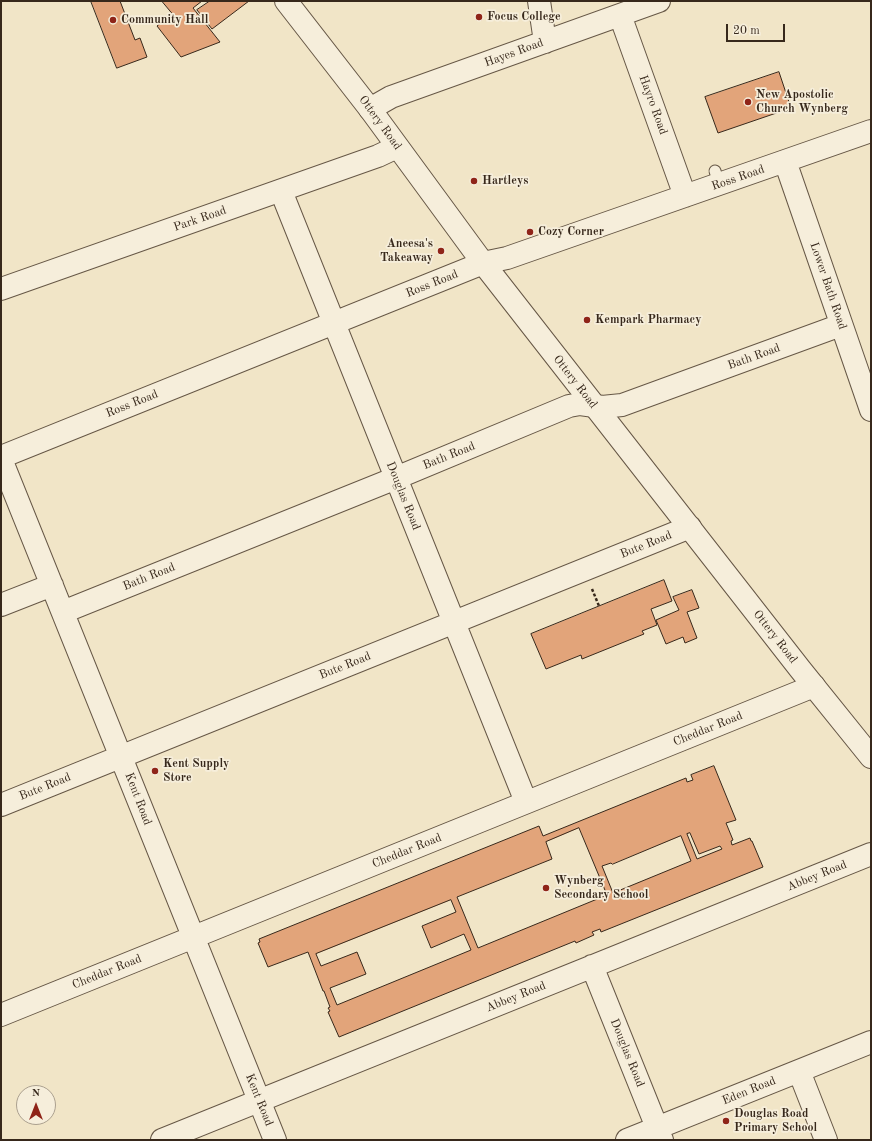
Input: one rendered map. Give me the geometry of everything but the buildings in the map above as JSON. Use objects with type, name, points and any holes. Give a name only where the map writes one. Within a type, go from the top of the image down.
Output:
[{"type":"street","name":"Ottery Road","points":[[286,1],[370,109],[483,263],[871,757]]},
{"type":"street","points":[[538,1],[545,42]]},
{"type":"street","name":"Hayes Road","points":[[370,109],[391,97],[659,1]]},
{"type":"street","name":"Hayro Road","points":[[620,15],[685,196]]},
{"type":"street","name":"Ross Road","points":[[1,458],[483,263],[507,258],[685,196],[717,177],[785,161],[825,141],[871,131]]},
{"type":"street","name":"Park Road","points":[[1,289],[378,156],[397,147]]},
{"type":"street","name":"Lower Bath Road","points":[[785,161],[871,410]]},
{"type":"street","name":"Douglas Road","points":[[281,190],[333,324],[526,802]]},
{"type":"street","name":"Bath Road","points":[[63,612],[396,478],[569,406],[580,404],[610,407],[622,405],[842,325]]},
{"type":"street","name":"Kent Road","points":[[1,458],[275,1140]]},
{"type":"street","name":"Bute Road","points":[[1,805],[690,527]]},
{"type":"street","points":[[1,605],[52,586]]},
{"type":"street","name":"Cheddar Road","points":[[1,1015],[814,686]]},
{"type":"street","name":"Abbey Road","points":[[162,1140],[871,854]]},
{"type":"street","name":"Douglas Road","points":[[592,966],[659,1134]]},
{"type":"street","name":"Eden Road","points":[[627,1140],[659,1134],[799,1071],[871,1042]]},
{"type":"street","points":[[799,1071],[826,1140]]},
{"type":"place","name":"Focus College","points":[[479,17]]},
{"type":"place","name":"Community Hall","points":[[113,20]]},
{"type":"place","name":"New Apostolic Church Wynberg","points":[[748,102]]},
{"type":"place","name":"Hartleys","points":[[474,181]]},
{"type":"place","name":"Cozy Corner","points":[[530,232]]},
{"type":"place","name":"Aneesa's Takeaway","points":[[441,251]]},
{"type":"place","name":"Kempark Pharmacy","points":[[587,320]]},
{"type":"place","name":"Kent Supply Store","points":[[155,771]]},
{"type":"place","name":"Wynberg Secondary School","points":[[546,888]]},
{"type":"place","name":"Douglas Road Primary School","points":[[726,1121]]}]
